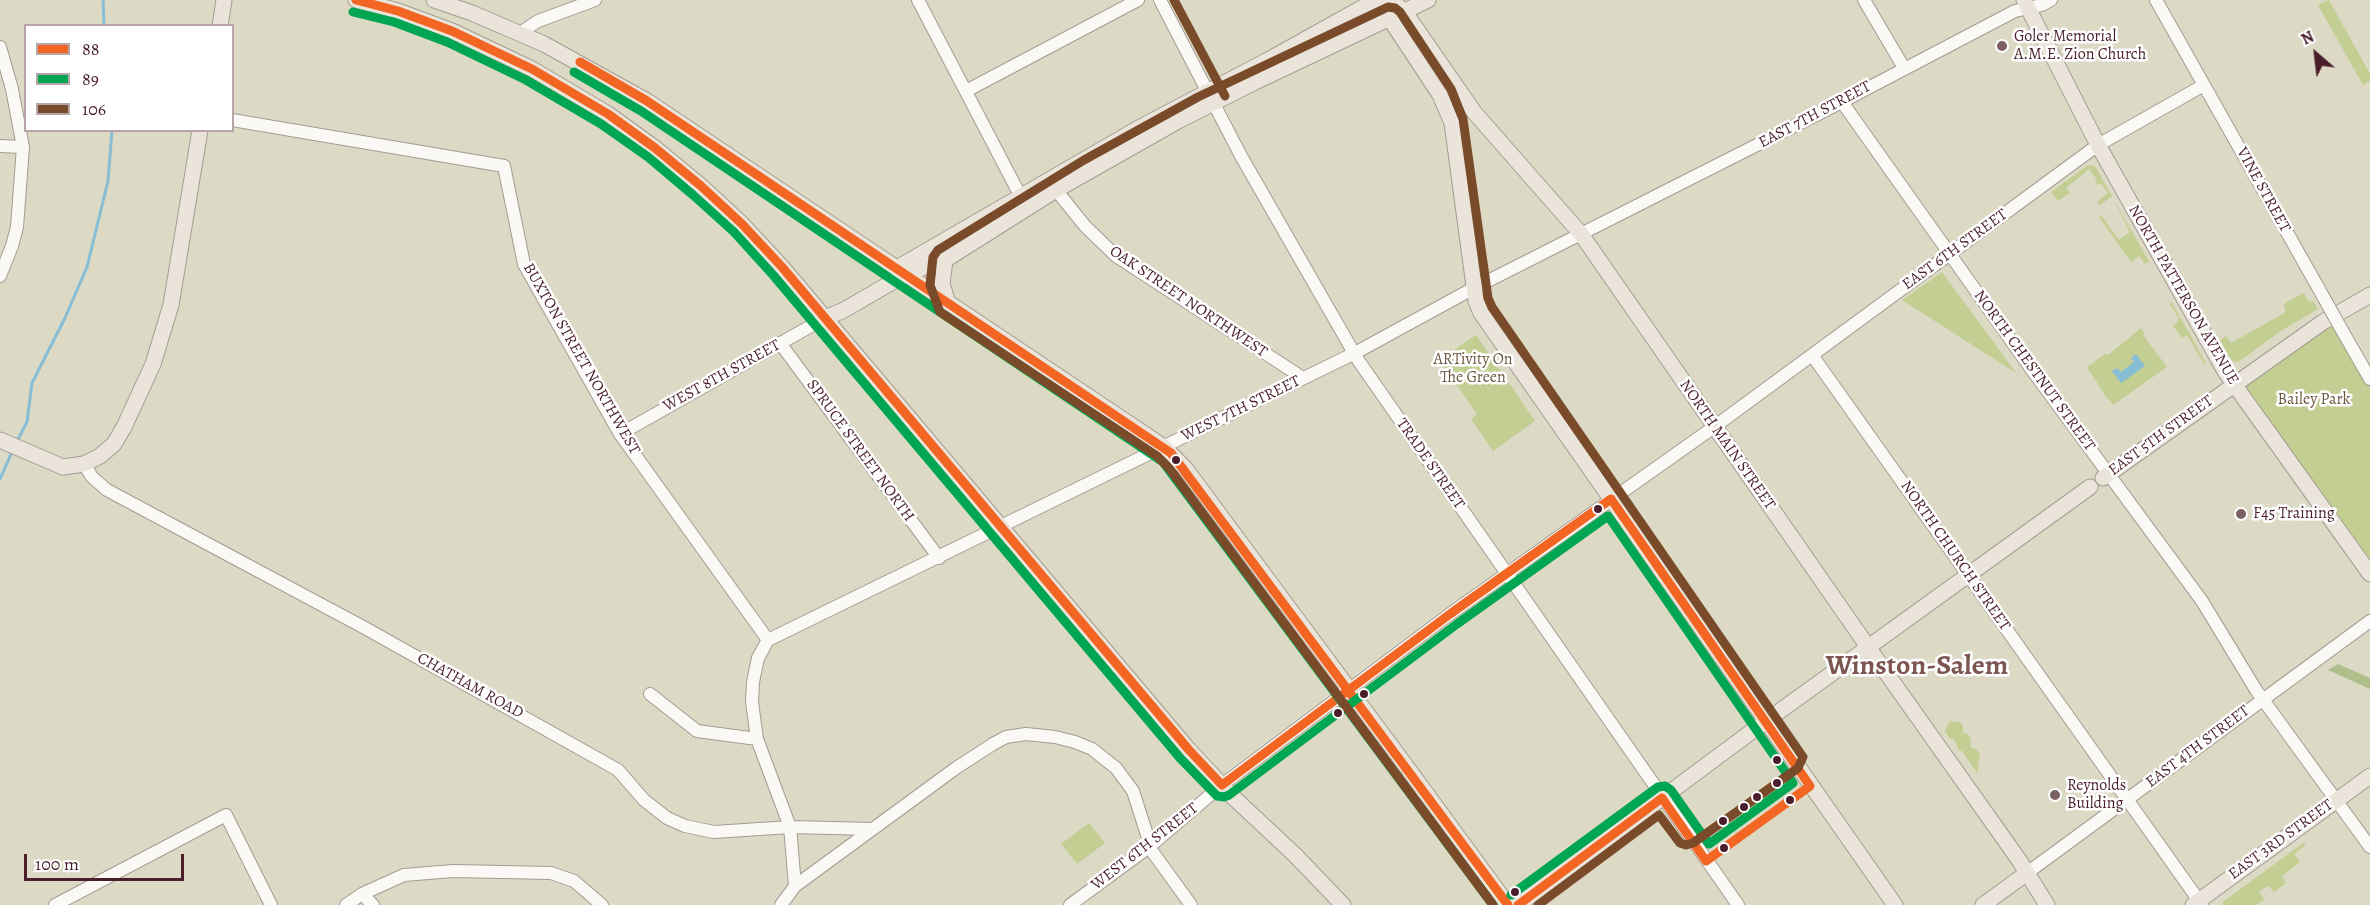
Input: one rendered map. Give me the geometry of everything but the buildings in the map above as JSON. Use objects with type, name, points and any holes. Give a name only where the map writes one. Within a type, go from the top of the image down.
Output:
[{"type":"main road","points":[[220,24],[224,0]]},
{"type":"main road","points":[[356,0],[398,11],[478,43],[540,74],[608,114],[678,166],[722,205],[769,253],[825,318],[1189,750],[1222,786],[1295,855],[1343,905]]},
{"type":"main road","points":[[434,0],[520,33],[580,62],[647,101],[1164,447],[1185,468],[1508,905]]},
{"type":"main road","points":[[1212,97],[1376,0]]},
{"type":"main road","points":[[1385,0],[1390,19],[1445,104],[1452,123],[1474,288],[1481,313],[1894,905]]},
{"type":"main road","name":"NORTH MAIN STREET","points":[[1390,0],[1404,11],[1454,87],[1484,125],[1581,234],[2019,860],[2047,905]]},
{"type":"main road","points":[[1212,97],[1428,0]]},
{"type":"main road","name":"NORTH PATTERSON AVENUE","points":[[2026,4],[2098,145],[2233,384],[2370,574]]},
{"type":"main road","name":"WEST 8TH STREET","points":[[901,271],[945,260],[1056,190],[1212,97]]},
{"type":"main road","name":"WEST 8TH STREET","points":[[825,318],[1137,129],[1212,97]]},
{"type":"main road","points":[[1456,142],[1468,128],[1484,125]]},
{"type":"main road","points":[[4,441],[63,467],[84,464],[100,456],[114,444],[153,364],[171,305],[200,132]]},
{"type":"main road","points":[[945,260],[942,284],[948,303]]},
{"type":"main road","name":"EAST 5TH STREET","points":[[1518,905],[2100,479],[2323,322],[2370,295]]},
{"type":"main road","name":"EAST 3RD STREET","points":[[2198,903],[2370,776]]},
{"type":"main road","points":[[1983,905],[2027,873]]},
{"type":"street","points":[[520,33],[538,21],[595,0]]},
{"type":"street","points":[[918,0],[1022,197]]},
{"type":"street","points":[[966,92],[1137,0]]},
{"type":"street","name":"TRADE STREET","points":[[1160,0],[1252,176],[1355,352],[1738,905]]},
{"type":"street","points":[[1864,0],[1904,68]]},
{"type":"street","name":"EAST 7TH STREET","points":[[1581,234],[1842,102],[2026,4],[2051,0]]},
{"type":"street","name":"VINE STREET","points":[[2156,0],[2370,379]]},
{"type":"street","points":[[0,47],[12,89],[23,147],[17,227],[0,276]]},
{"type":"street","name":"EAST 6TH STREET","points":[[1714,427],[2098,145],[2204,85]]},
{"type":"street","name":"NORTH CHESTNUT STREET","points":[[1842,102],[1949,254],[2100,479],[2202,601],[2262,699],[2370,847]]},
{"type":"street","name":"BUXTON STREET NORTHWEST","points":[[234,120],[504,166],[524,264],[620,434],[768,640]]},
{"type":"street","points":[[0,146],[23,147]]},
{"type":"street","name":"OAK STREET NORTHWEST","points":[[1056,190],[1085,226],[1116,256],[1303,378]]},
{"type":"street","name":"WEST 7TH STREET","points":[[768,640],[1303,378],[1581,234]]},
{"type":"street","name":"WEST 8TH STREET","points":[[620,434],[825,318]]},
{"type":"street","name":"SPRUCE STREET NORTH","points":[[780,343],[939,558]]},
{"type":"street","name":"NORTH CHURCH STREET","points":[[1812,355],[2127,799],[2198,903]]},
{"type":"street","name":"WEST 6TH STREET","points":[[1070,905],[1149,847],[1222,786],[1506,573],[1714,427]]},
{"type":"street","name":"CHATHAM ROAD","points":[[84,464],[92,477],[107,490],[370,631],[618,770],[644,800],[667,818],[686,826],[714,832],[790,827],[872,829]]},
{"type":"street","name":"EAST 4TH STREET","points":[[2027,873],[2370,621]]},
{"type":"street","points":[[768,640],[758,658],[752,702],[757,739],[790,827],[795,886]]},
{"type":"street","points":[[650,694],[697,731],[757,739]]},
{"type":"street","points":[[782,905],[795,886],[956,768],[1006,737],[1035,734],[1071,741],[1092,749],[1105,757],[1126,779],[1139,805],[1149,847],[1191,905]]},
{"type":"street","points":[[55,905],[226,815],[271,905]]},
{"type":"street","points":[[346,905],[362,894],[404,875],[418,872],[531,871],[565,876],[586,889],[602,905]]},
{"type":"street","points":[[362,894],[373,905]]},
{"type":"green space","points":[[2329,0],[2370,74],[2370,81],[2363,85],[2318,5]]},
{"type":"green space","points":[[2088,165],[2095,166],[2112,196],[2100,205],[2097,202],[2108,193],[2101,183],[2098,185],[2089,169],[2066,188],[2070,193],[2058,201],[2051,192]]},
{"type":"green space","points":[[2113,199],[2149,261],[2145,264],[2139,256],[2131,262],[2099,217],[2101,215],[2119,240],[2130,232]]},
{"type":"green space","points":[[1942,272],[2016,373],[1902,300]]},
{"type":"green space","points":[[2304,293],[2309,302],[2313,301],[2318,309],[2281,331],[2238,362],[2232,361],[2220,340],[2226,336],[2231,343],[2286,312],[2285,303]]},
{"type":"green space","points":[[2171,301],[2206,363],[2205,365],[2187,335],[2182,338],[2173,326],[2179,318],[2170,305]]},
{"type":"green space","name":"Bailey Park","points":[[2334,316],[2370,380],[2370,574],[2233,384]]},
{"type":"green space","points":[[2141,328],[2145,334],[2143,335],[2167,367],[2113,405],[2087,367],[2106,353],[2108,355]]},
{"type":"green space","name":"ARTivity On The Green","points":[[1476,335],[1535,421],[1493,451],[1471,419],[1477,414],[1439,360]]},
{"type":"green space","points":[[2338,664],[2370,678],[2370,689],[2328,670]]},
{"type":"green space","points":[[1950,721],[1960,722],[1963,726],[1963,733],[1968,734],[1971,739],[1971,748],[1976,749],[1980,754],[1977,773],[1959,750],[1954,739],[1950,739],[1945,731]]},
{"type":"green space","points":[[1089,823],[1105,843],[1077,864],[1061,844]]},
{"type":"green space","points":[[2303,843],[2306,845],[2294,854],[2300,862],[2282,876],[2286,883],[2274,892],[2268,886],[2259,891],[2264,900],[2256,905],[2222,905],[2223,902]]},
{"type":"water","points":[[2136,354],[2145,366],[2121,383],[2112,371],[2117,368],[2121,372],[2134,362],[2131,358]]},
{"type":"waterway","points":[[103,0],[104,24]]},
{"type":"waterway","points":[[16,443],[27,422],[32,383],[65,318],[87,267],[108,181],[112,132]]},
{"type":"waterway","points":[[0,479],[12,452]]},
{"type":"transit line","name":"88","points":[[356,0],[398,11],[452,31],[532,69],[608,114],[655,148],[701,186],[742,224],[782,267],[1189,750],[1222,785],[1450,614],[1611,499],[1810,786],[1706,861],[1662,798],[1518,905]]},
{"type":"transit line","name":"106","points":[[1174,0],[1225,96]]},
{"type":"transit line","name":"106","points":[[1493,905],[1169,468],[1157,456],[940,312],[930,285],[933,257],[938,250],[1084,160],[1198,97],[1388,7],[1400,12],[1451,89],[1463,119],[1488,298],[1492,307],[1803,757],[1798,768],[1693,843],[1686,845],[1680,843],[1659,815],[1538,905]]},
{"type":"transit line","name":"89","points":[[353,12],[394,22],[447,42],[526,80],[601,124],[648,157],[734,232],[773,275],[1180,758],[1217,796],[1229,795],[1457,624],[1608,516],[1793,783],[1709,844],[1671,790],[1665,786],[1658,787],[1511,895]]},
{"type":"transit line","name":"88","points":[[580,62],[647,101],[1171,453],[1508,905]]},
{"type":"transit line","name":"89","points":[[574,72],[641,111],[1163,462],[1493,905]]},
{"type":"place","name":"Goler Memorial A.M.E. Zion Church","points":[[2002,46]]},
{"type":"place","name":"F45 Training","points":[[2241,514]]},
{"type":"place","name":"Reynolds Building","points":[[2055,795]]},
{"type":"district","name":"Winston-Salem","points":[[1917,667]]}]
